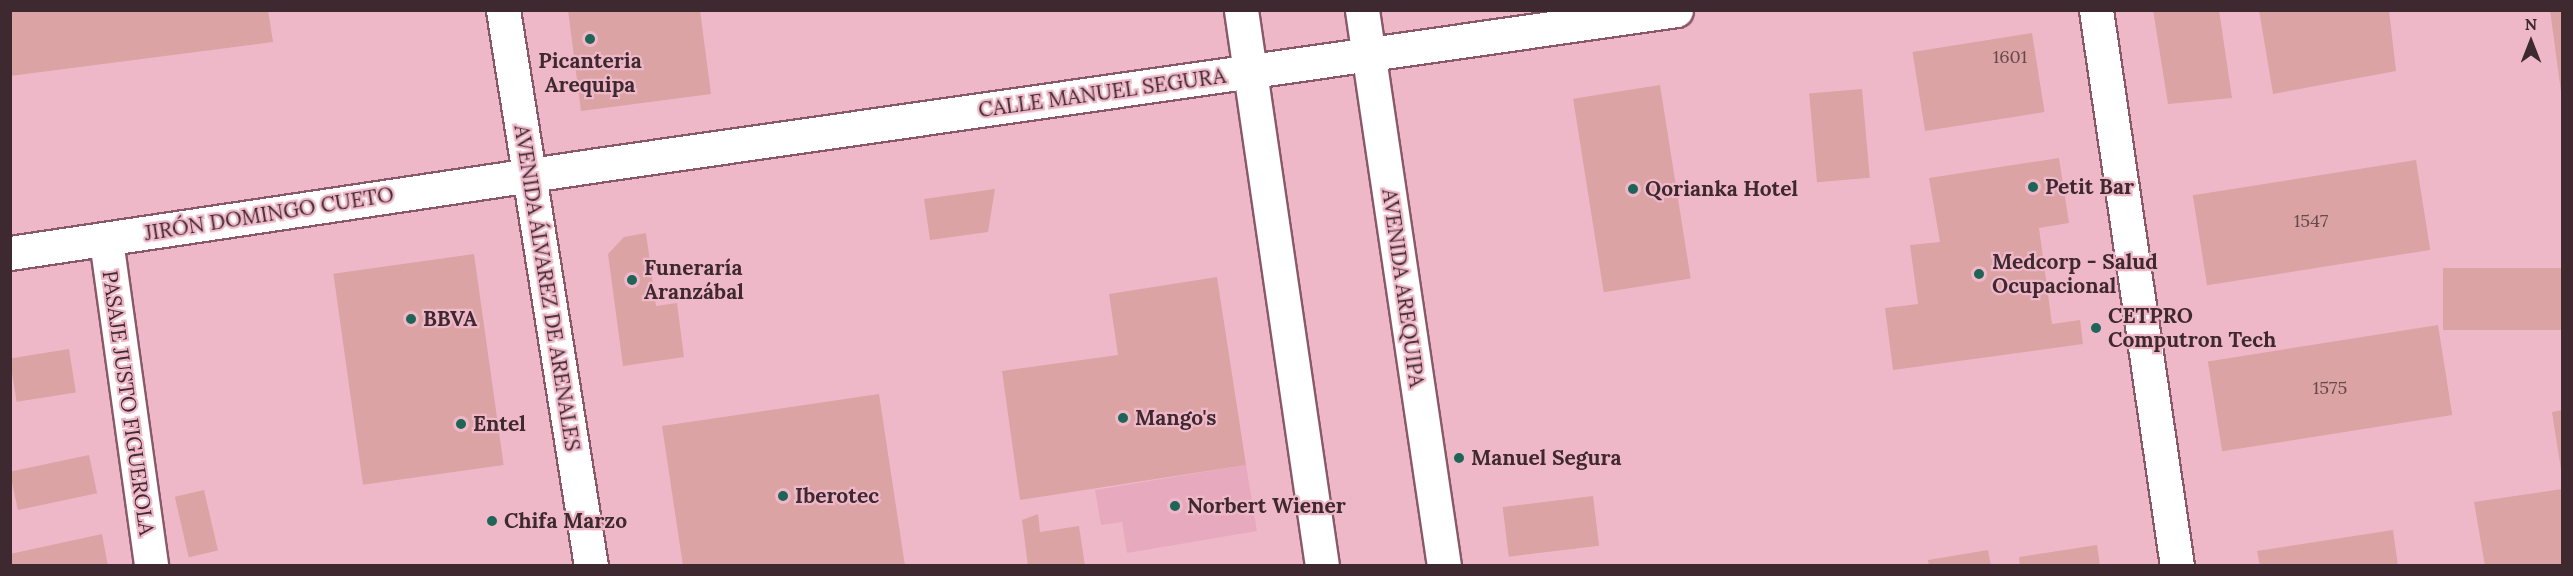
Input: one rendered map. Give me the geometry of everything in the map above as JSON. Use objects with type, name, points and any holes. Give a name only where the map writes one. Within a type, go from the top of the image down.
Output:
[{"type":"main road","name":"AVENIDA ÁLVAREZ DE ARENALES","points":[[503,10],[591,566]]},
{"type":"main road","points":[[1241,10],[1322,566]]},
{"type":"main road","name":"AVENIDA AREQUIPA","points":[[1362,10],[1444,566]]},
{"type":"main road","name":"CALLE MANUEL SEGURA","points":[[528,175],[1676,10]]},
{"type":"main road","points":[[2096,10],[2177,566]]},
{"type":"main road","name":"JIRÓN DOMINGO CUETO","points":[[10,253],[528,175]]},
{"type":"main road","name":"PASAJE JUSTO FIGUEROLA","points":[[106,240],[151,566]]},
{"type":"shaded area","name":"Norbert Wiener","points":[[1246,465],[1257,531],[1127,553],[1122,522],[1101,525],[1095,490]]},
{"type":"building","points":[[10,10],[268,10],[273,42],[10,76]]},
{"type":"building","points":[[568,10],[700,10],[711,94],[581,111]]},
{"type":"building","points":[[2153,10],[2219,10],[2232,98],[2168,104]]},
{"type":"building","points":[[2259,10],[2389,10],[2396,71],[2273,94]]},
{"type":"building","points":[[2550,10],[2562,10],[2562,92],[2561,92]]},
{"type":"building","points":[[2032,33],[2045,112],[1925,131],[1912,52]]},
{"type":"building","name":"Qorianka Hotel","points":[[1660,85],[1691,279],[1604,292],[1573,99]]},
{"type":"building","points":[[1862,89],[1870,178],[1817,182],[1809,94]]},
{"type":"building","name":"Medcorp - Salud Ocupacional","points":[[2059,158],[2069,223],[2039,228],[2052,324],[2080,320],[2083,344],[1893,370],[1885,308],[1918,304],[1910,245],[1940,242],[1929,178]]},
{"type":"building","points":[[2416,160],[2430,250],[2207,285],[2193,195]]},
{"type":"building","points":[[995,189],[988,232],[930,240],[924,199]]},
{"type":"building","points":[[646,233],[656,306],[677,303],[684,357],[623,366],[608,254],[624,237]]},
{"type":"building","points":[[474,254],[504,465],[363,485],[333,274]]},
{"type":"building","points":[[2443,268],[2562,268],[2562,330],[2443,330]]},
{"type":"building","name":"Mango's","points":[[1217,277],[1246,465],[1020,500],[1002,371],[1118,355],[1109,294]]},
{"type":"building","points":[[2438,325],[2452,415],[2222,451],[2208,361]]},
{"type":"building","points":[[69,349],[76,392],[17,402],[10,358]]},
{"type":"building","name":"Iberotec","points":[[879,394],[905,566],[683,566],[662,426]]},
{"type":"building","points":[[2562,410],[2562,470],[2561,470],[2552,412]]},
{"type":"building","points":[[89,455],[97,493],[18,510],[10,472]]},
{"type":"building","points":[[2562,489],[2562,566],[2485,566],[2474,502]]},
{"type":"building","points":[[204,490],[218,550],[189,557],[175,497]]},
{"type":"building","points":[[1593,496],[1599,546],[1509,557],[1503,507]]},
{"type":"building","points":[[1038,514],[1040,532],[1079,526],[1085,566],[1028,566],[1022,520]]},
{"type":"building","points":[[2393,530],[2398,566],[2260,566],[2257,551]]},
{"type":"building","points":[[102,534],[108,566],[10,566],[10,554]]},
{"type":"building","points":[[2097,545],[2100,566],[2020,566],[2019,557]]},
{"type":"building","points":[[1988,550],[1991,566],[1929,566],[1928,560]]},
{"type":"place","name":"Picanteria Arequipa","points":[[590,39]]},
{"type":"place","name":"Petit Bar","points":[[2033,187]]},
{"type":"place","name":"Qorianka Hotel","points":[[1633,189]]},
{"type":"place","name":"Medcorp - Salud Ocupacional","points":[[1979,274]]},
{"type":"place","name":"Funeraría Aranzábal","points":[[632,280]]},
{"type":"place","name":"BBVA","points":[[411,319]]},
{"type":"place","name":"CETPRO Computron Tech","points":[[2096,328]]},
{"type":"place","name":"Mango's","points":[[1123,418]]},
{"type":"place","name":"Entel","points":[[461,424]]},
{"type":"place","name":"Manuel Segura","points":[[1459,458]]},
{"type":"place","name":"Iberotec","points":[[783,496]]},
{"type":"place","name":"Norbert Wiener","points":[[1175,506]]},
{"type":"place","name":"Chifa Marzo","points":[[492,521]]}]
